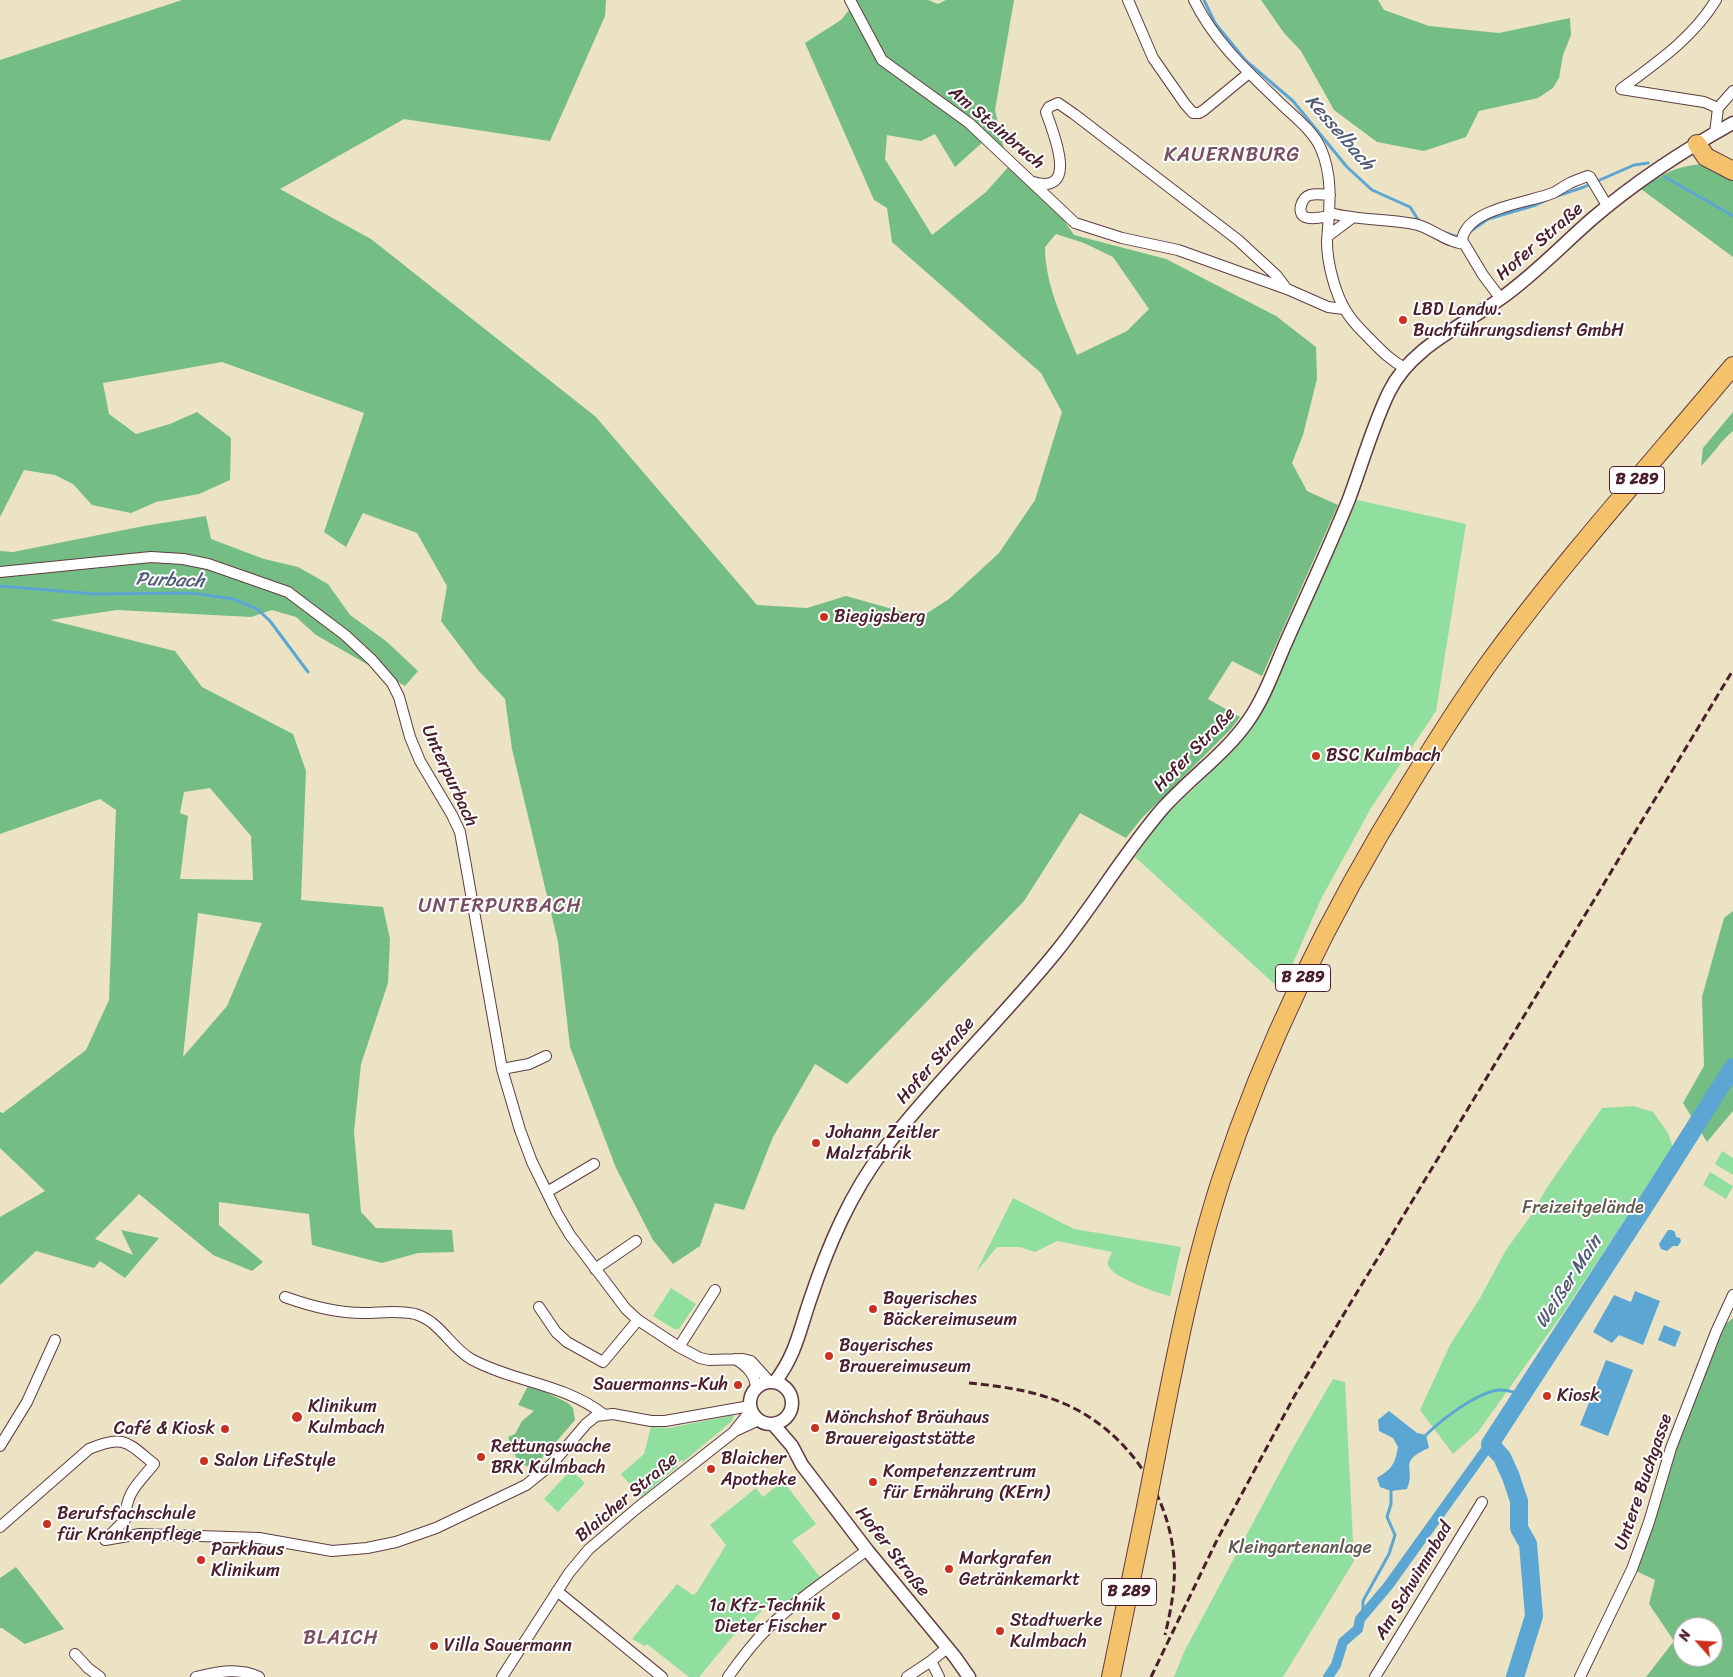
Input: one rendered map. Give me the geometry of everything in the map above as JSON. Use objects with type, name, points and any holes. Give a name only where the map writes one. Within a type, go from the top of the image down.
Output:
[{"type":"highway","points":[[1697,144],[1706,157],[1733,171]]},
{"type":"highway","name":"B 289","points":[[1111,1677],[1183,1325],[1220,1184],[1243,1117],[1267,1056],[1295,994],[1334,915],[1380,832],[1434,744],[1489,664],[1571,556],[1733,366]]},
{"type":"highway","points":[[1702,403],[1733,383]]},
{"type":"street","name":"Am Steinbruch","points":[[850,0],[882,60],[969,123],[1075,223],[1122,238],[1178,250],[1287,289],[1328,307],[1344,309]]},
{"type":"street","points":[[1128,0],[1158,66],[1193,113],[1199,113],[1204,110],[1249,73]]},
{"type":"street","points":[[1194,0],[1223,46],[1307,130],[1320,146],[1328,168],[1330,195],[1329,264],[1344,309],[1352,320],[1392,361],[1405,368]]},
{"type":"street","points":[[1716,0],[1694,30],[1682,42],[1621,89],[1704,102],[1718,108]]},
{"type":"street","points":[[1715,133],[1718,108],[1733,91]]},
{"type":"street","name":"Am Steinbruch","points":[[1033,182],[1050,184],[1056,180],[1058,174],[1060,153],[1046,112],[1049,107],[1058,103],[1238,240],[1277,276],[1287,289]]},
{"type":"street","name":"Hofer Straße","points":[[777,1384],[797,1345],[809,1303],[830,1243],[846,1209],[885,1149],[909,1118],[1055,954],[1162,810],[1184,785],[1233,740],[1248,722],[1259,703],[1348,501],[1388,394],[1398,376],[1426,348],[1500,299],[1608,207],[1697,144],[1733,124]]},
{"type":"street","points":[[1330,195],[1311,195],[1304,200],[1300,209],[1301,214],[1305,217],[1313,218],[1330,215],[1416,224],[1454,243],[1463,239],[1468,226],[1486,213],[1555,192],[1569,183],[1588,176],[1608,207]]},
{"type":"street","points":[[1328,236],[1352,218]]},
{"type":"street","points":[[1463,239],[1500,299]]},
{"type":"street","name":"Unterpurbach","points":[[0,572],[151,557],[183,559],[208,564],[288,592],[346,635],[372,660],[392,683],[399,697],[410,736],[420,761],[460,832],[502,1069],[520,1130],[547,1192],[570,1235],[626,1309],[638,1320],[679,1347]]},
{"type":"street","points":[[502,1069],[528,1064],[546,1056]]},
{"type":"street","points":[[547,1192],[594,1164]]},
{"type":"street","points":[[595,1269],[636,1241]]},
{"type":"street","points":[[715,1290],[679,1347],[700,1358],[709,1360],[734,1359],[743,1359],[750,1361],[792,1398],[792,1405],[788,1416],[784,1420],[773,1424],[759,1420],[751,1408],[751,1396],[756,1388],[754,1377],[751,1372],[734,1359]]},
{"type":"street","name":"Untere Buchgasse","points":[[1580,1677],[1632,1568],[1650,1522],[1671,1448],[1716,1332],[1733,1295]]},
{"type":"street","points":[[285,1296],[310,1306],[332,1310],[362,1313],[400,1311],[418,1315],[434,1324],[466,1356],[482,1365],[568,1394],[591,1405],[603,1414]]},
{"type":"street","points":[[539,1307],[556,1332],[567,1342],[603,1362],[638,1320]]},
{"type":"street","points":[[0,1446],[27,1402],[55,1340]]},
{"type":"street","points":[[756,1388],[777,1384]]},
{"type":"street","points":[[0,1527],[89,1448],[114,1440],[123,1441],[154,1464],[130,1493],[126,1505],[125,1520],[105,1540],[140,1534],[259,1538],[332,1551],[368,1548],[396,1542],[436,1528],[526,1485],[552,1464],[591,1420],[603,1414],[625,1415],[651,1421],[665,1421],[751,1408]]},
{"type":"street","name":"Blaicher Straße","points":[[735,1430],[736,1426],[751,1408]]},
{"type":"street","name":"Hofer Straße","points":[[788,1416],[792,1446]]},
{"type":"street","name":"Blaicher Straße","points":[[502,1677],[569,1573],[595,1543],[735,1430],[759,1420]]},
{"type":"street","name":"Hofer Straße","points":[[773,1424],[792,1446],[802,1465],[867,1550],[947,1648],[968,1677]]},
{"type":"street","name":"Am Schwimmbad","points":[[1375,1677],[1482,1502]]},
{"type":"street","points":[[728,1677],[745,1653],[767,1629],[796,1604],[867,1550]]},
{"type":"street","points":[[557,1591],[662,1677]]},
{"type":"street","points":[[907,1677],[947,1648]]},
{"type":"street","points":[[75,1654],[88,1668],[100,1677]]},
{"type":"street","points":[[931,1661],[939,1677]]},
{"type":"street","points":[[196,1677],[230,1671],[242,1671],[260,1677]]},
{"type":"green space","points":[[182,0],[606,0],[605,16],[550,141],[404,119],[280,189],[371,239],[596,417],[757,605],[807,608],[846,596],[921,617],[949,599],[999,553],[1035,500],[1062,412],[1041,373],[892,242],[887,208],[874,200],[805,43],[841,20],[857,0],[928,0],[938,4],[946,0],[1014,0],[995,110],[1004,150],[1059,213],[1074,235],[1166,259],[1276,316],[1316,347],[1317,379],[1303,435],[1292,463],[1307,491],[1338,505],[1262,676],[1232,661],[1208,699],[1240,717],[1231,729],[1142,818],[1126,838],[1080,813],[1024,901],[847,1084],[815,1064],[773,1137],[744,1210],[715,1203],[700,1246],[673,1264],[653,1240],[616,1168],[570,1047],[558,942],[512,749],[505,699],[478,670],[441,621],[447,586],[417,533],[363,513],[346,547],[324,532],[364,413],[222,362],[103,383],[109,414],[136,434],[170,424],[197,412],[231,438],[230,480],[199,494],[156,502],[131,513],[92,505],[73,484],[55,475],[24,470],[0,517],[0,60]],"holes":[[[935,134],[955,167],[984,141],[1010,165],[986,192],[932,235],[885,159],[887,135],[921,141]],[[1056,234],[1084,243],[1113,257],[1149,309],[1127,331],[1077,355],[1051,289],[1048,275],[1045,247]]]},
{"type":"green space","points":[[1261,0],[1378,0],[1384,10],[1429,26],[1499,33],[1570,18],[1571,35],[1563,55],[1559,78],[1553,88],[1538,98],[1479,111],[1466,137],[1424,151],[1377,142],[1334,110],[1301,51],[1284,33]]},
{"type":"green space","points":[[1702,164],[1733,175],[1733,257],[1641,189],[1670,172]]},
{"type":"green space","points":[[1733,412],[1733,431],[1701,466],[1703,448]]},
{"type":"green space","name":"BSC Kulmbach","points":[[1357,500],[1466,524],[1436,711],[1371,808],[1322,897],[1281,990],[1135,857],[1163,818],[1215,768],[1252,725],[1301,626]]},
{"type":"green space","points":[[206,516],[211,539],[264,559],[298,567],[328,584],[350,615],[386,641],[418,671],[405,686],[316,635],[296,617],[272,610],[251,617],[117,610],[50,620],[175,651],[202,687],[293,734],[306,771],[301,900],[383,907],[390,939],[388,983],[361,1064],[354,1132],[361,1212],[376,1228],[452,1230],[454,1252],[418,1253],[382,1263],[312,1245],[309,1214],[219,1202],[219,1225],[263,1262],[252,1271],[213,1255],[139,1194],[95,1239],[133,1255],[121,1230],[159,1238],[125,1278],[100,1261],[94,1268],[36,1251],[0,1285],[0,1217],[45,1191],[0,1148],[0,1112],[3,1113],[86,1050],[109,1000],[116,810],[100,799],[0,834],[0,551],[13,552],[144,526]],"holes":[[[210,788],[251,836],[253,880],[180,879],[188,816],[180,813],[184,792]],[[198,913],[262,923],[227,1006],[183,1057]]]},
{"type":"green space","points":[[1733,911],[1733,1111],[1707,1142],[1683,1103],[1704,1066],[1702,997],[1724,918]]},
{"type":"green space","name":"Freizeitgelände","points":[[1633,1106],[1653,1112],[1668,1133],[1673,1147],[1563,1313],[1478,1432],[1453,1454],[1420,1410],[1450,1345],[1480,1298],[1506,1250],[1602,1108]]},
{"type":"green space","points":[[1722,1151],[1733,1158],[1733,1175],[1715,1164]]},
{"type":"green space","points":[[1710,1172],[1733,1186],[1726,1199],[1703,1185]]},
{"type":"green space","points":[[1013,1198],[1074,1229],[1181,1247],[1170,1296],[1119,1276],[1109,1267],[1108,1263],[1112,1252],[1057,1241],[1035,1252],[1020,1247],[997,1247],[976,1272]]},
{"type":"green space","points":[[671,1288],[696,1304],[679,1329],[674,1329],[653,1316]]},
{"type":"green space","points":[[1733,1318],[1733,1677],[1646,1677],[1673,1642],[1673,1667],[1723,1667],[1723,1617],[1673,1617],[1673,1640],[1649,1604],[1655,1580],[1632,1569],[1716,1332]]},
{"type":"green space","name":"Kleingartenanlage","points":[[1333,1379],[1345,1382],[1354,1561],[1283,1677],[1174,1677],[1184,1652],[1294,1446]]},
{"type":"green space","points":[[529,1384],[568,1403],[573,1408],[575,1420],[542,1458],[529,1467],[518,1462],[508,1437],[515,1434],[522,1421],[534,1411],[518,1405]]},
{"type":"green space","points":[[734,1415],[732,1421],[683,1462],[682,1460],[677,1464],[678,1466],[641,1497],[621,1474],[644,1454],[651,1427],[669,1428]]},
{"type":"green space","points":[[571,1470],[585,1483],[558,1512],[544,1499]]},
{"type":"green space","points":[[783,1481],[816,1524],[792,1541],[820,1577],[780,1608],[766,1606],[747,1627],[743,1624],[699,1677],[689,1677],[647,1644],[645,1646],[632,1639],[677,1584],[693,1595],[697,1592],[726,1545],[710,1525],[756,1488],[763,1497]]},
{"type":"green space","points":[[16,1567],[64,1629],[25,1644],[0,1628],[0,1578]]},
{"type":"water","points":[[1668,1230],[1675,1232],[1676,1237],[1680,1238],[1681,1241],[1678,1246],[1673,1246],[1667,1251],[1661,1249],[1659,1244]]},
{"type":"water","points":[[1635,1291],[1660,1301],[1643,1345],[1619,1335],[1612,1343],[1593,1332],[1614,1295],[1631,1302]]},
{"type":"water","points":[[1664,1325],[1681,1332],[1675,1347],[1658,1340]]},
{"type":"water","points":[[1606,1360],[1633,1370],[1608,1436],[1580,1425]]},
{"type":"water","points":[[1389,1411],[1417,1433],[1426,1435],[1429,1448],[1413,1457],[1410,1462],[1410,1476],[1407,1489],[1391,1491],[1380,1487],[1377,1478],[1392,1466],[1398,1447],[1393,1438],[1379,1431],[1378,1420]]},
{"type":"waterway","name":"Kesselbach","points":[[1204,0],[1215,23],[1245,60],[1293,101],[1347,167],[1372,190],[1410,207],[1419,221]]},
{"type":"waterway","name":"Kesselbach","points":[[1557,196],[1584,187],[1634,165],[1648,163]]},
{"type":"waterway","name":"Kesselbach","points":[[1665,177],[1733,216]]},
{"type":"waterway","name":"Kesselbach","points":[[1468,233],[1488,219],[1547,200]]},
{"type":"waterway","name":"Kesselbach","points":[[1443,232],[1458,237]]},
{"type":"waterway","name":"Purbach","points":[[0,586],[94,594],[192,593],[233,599],[257,609],[270,621],[308,672]]},
{"type":"waterway","name":"Weißer Main","points":[[1515,1677],[1534,1616],[1528,1544],[1519,1528],[1519,1501],[1511,1477],[1502,1457],[1490,1444],[1733,1067]]},
{"type":"waterway","points":[[1426,1435],[1450,1415],[1480,1396],[1502,1390],[1522,1394]]},
{"type":"waterway","name":"Weißer Main","points":[[1328,1677],[1336,1665],[1343,1642],[1358,1629],[1360,1619],[1388,1586],[1490,1444]]},
{"type":"waterway","points":[[1363,1615],[1363,1601],[1389,1554],[1395,1535],[1387,1517],[1391,1504],[1391,1491]]},
{"type":"railway","points":[[1151,1677],[1217,1540],[1295,1395],[1733,670]]},
{"type":"railway","points":[[969,1383],[1018,1390],[1054,1399],[1065,1404],[1107,1430],[1125,1447],[1140,1466],[1163,1510],[1170,1534],[1174,1559],[1172,1597],[1165,1635]]},
{"type":"place","name":"LBD Landw. Buchführungsdienst GmbH","points":[[1403,320]]},
{"type":"place","name":"Biegigsberg","points":[[824,617]]},
{"type":"place","name":"BSC Kulmbach","points":[[1316,756]]},
{"type":"place","name":"Johann Zeitler Malzfabrik","points":[[816,1143]]},
{"type":"place","name":"Bayerisches Bäckereimuseum","points":[[873,1309]]},
{"type":"place","name":"Bayerisches Brauereimuseum","points":[[829,1356]]},
{"type":"place","name":"Sauermanns-Kuh","points":[[738,1385]]},
{"type":"place","name":"Kiosk","points":[[1547,1396]]},
{"type":"place","name":"Klinikum Kulmbach","points":[[297,1417]]},
{"type":"place","name":"Mönchshof Bräuhaus Brauereigaststätte","points":[[815,1428]]},
{"type":"place","name":"Café & Kiosk","points":[[225,1429]]},
{"type":"place","name":"Rettungswache BRK Kulmbach","points":[[481,1457]]},
{"type":"place","name":"Salon LifeStyle","points":[[204,1461]]},
{"type":"place","name":"Blaicher Apotheke","points":[[711,1469]]},
{"type":"place","name":"Kompetenzzentrum für Ernährung (KErn)","points":[[873,1482]]},
{"type":"place","name":"Berufsfachschule für Krankenpflege","points":[[47,1524]]},
{"type":"place","name":"Parkhaus Klinikum","points":[[201,1560]]},
{"type":"place","name":"Markgrafen Getränkemarkt","points":[[949,1569]]},
{"type":"place","name":"1a Kfz-Technik Dieter Fischer","points":[[836,1616]]},
{"type":"place","name":"Stadtwerke Kulmbach","points":[[1000,1631]]},
{"type":"place","name":"Villa Sauermann","points":[[434,1646]]},
{"type":"district","name":"KAUERNBURG","points":[[1232,156]]},
{"type":"district","name":"UNTERPURBACH","points":[[500,907]]},
{"type":"district","name":"BLAICH","points":[[341,1639]]}]
